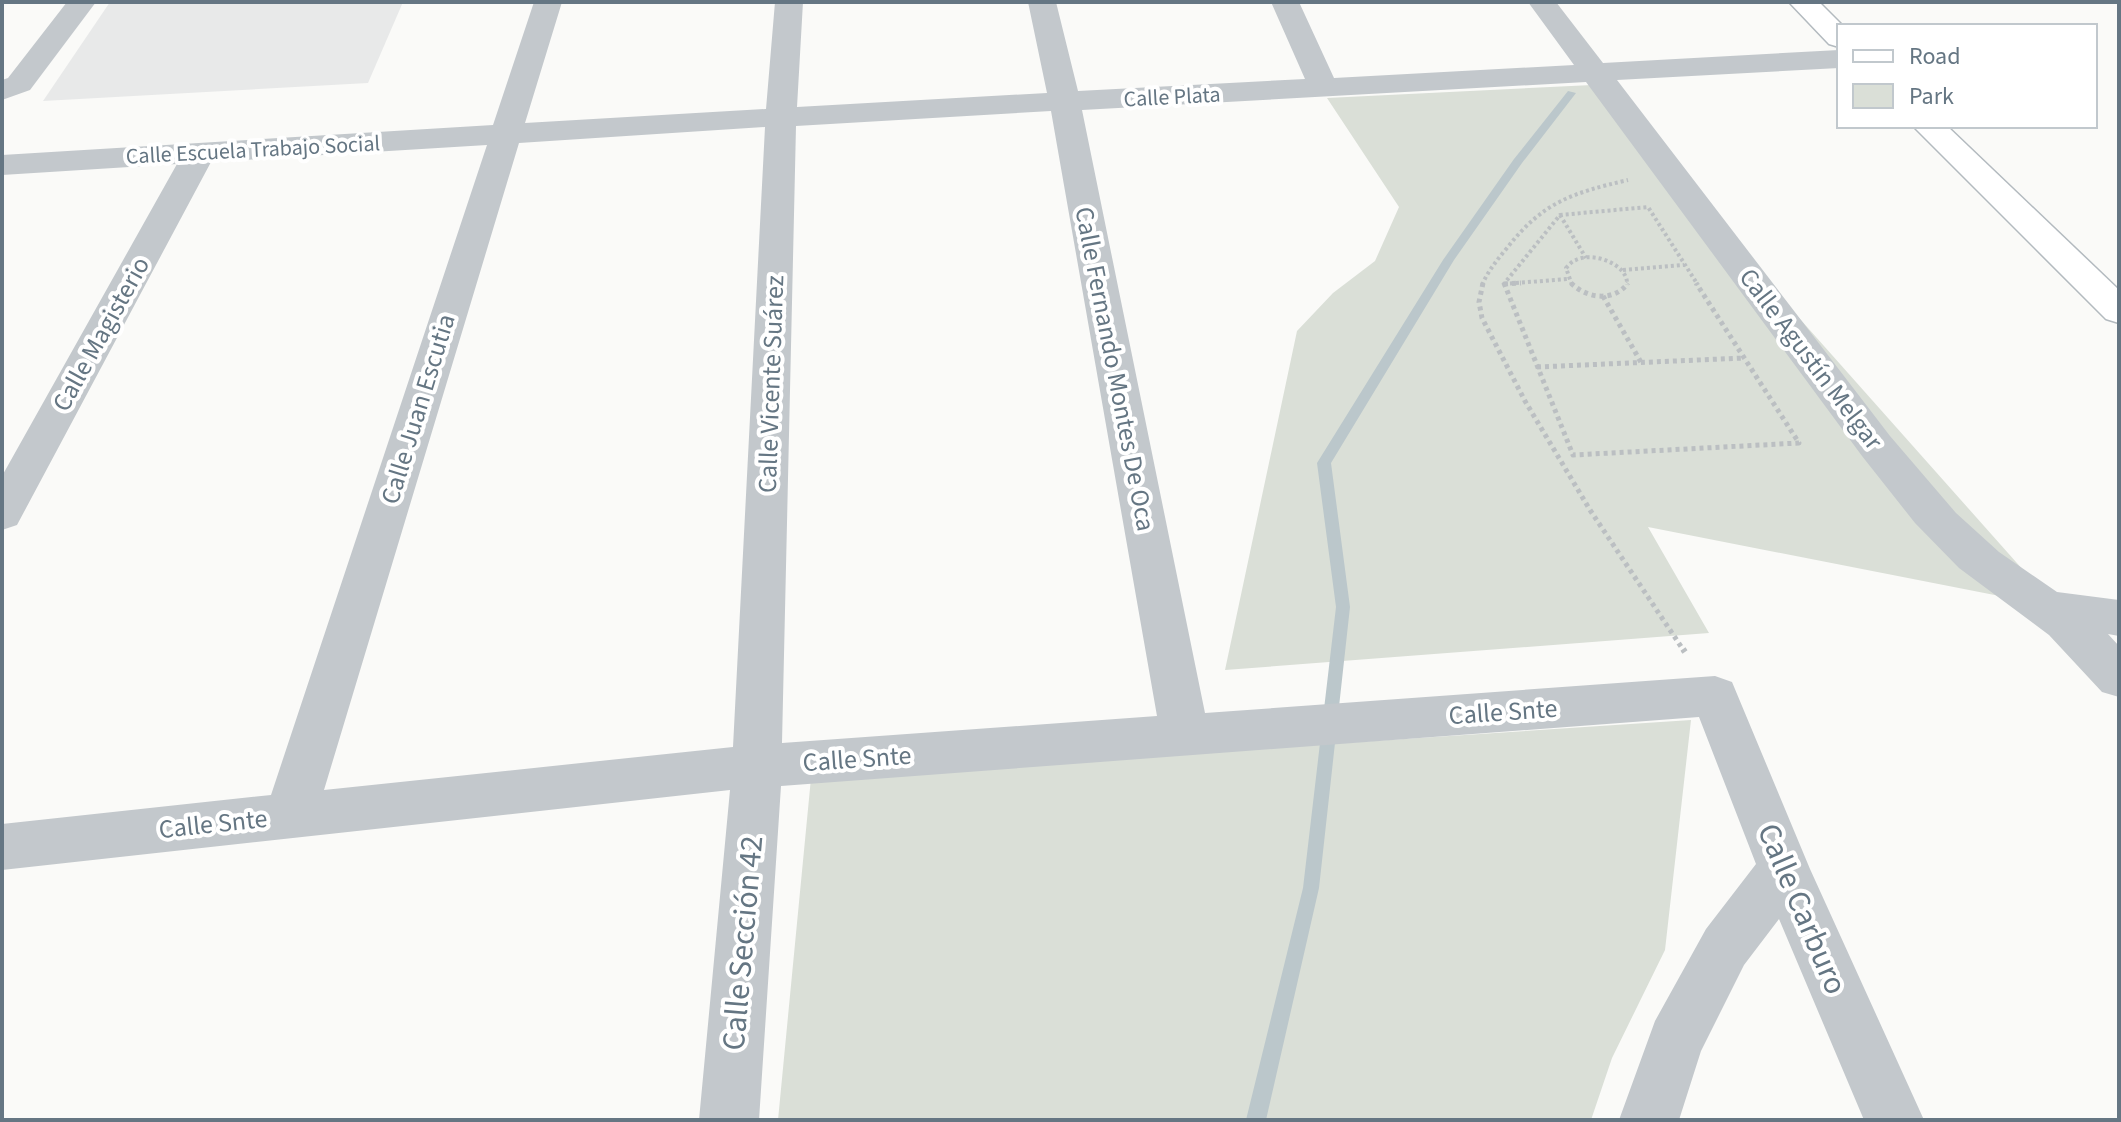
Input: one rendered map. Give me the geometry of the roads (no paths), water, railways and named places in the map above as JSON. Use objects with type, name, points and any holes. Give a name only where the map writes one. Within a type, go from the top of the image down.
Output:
[{"type":"street","points":[[2,91],[19,84],[82,2]]},
{"type":"street","name":"Calle Juan Escutia","points":[[290,816],[548,2]]},
{"type":"street","name":"Calle Vicente Suárez","points":[[757,766],[781,117],[789,2]]},
{"type":"street","name":"Calle Fernando Montes De Oca","points":[[1042,2],[1065,103],[1185,737]]},
{"type":"street","points":[[1285,2],[1324,88]]},
{"type":"street","name":"Calle Agustín Melgar","points":[[1542,2],[1876,446],[1928,507],[1963,546],[1991,571],[2047,608],[2091,645],[2119,678]]},
{"type":"street","points":[[1803,2],[1837,36]]},
{"type":"street","name":"Calle Plata","points":[[505,135],[1837,59]]},
{"type":"street","points":[[1931,128],[2119,311]]},
{"type":"street","name":"Calle Escuela Trabajo Social","points":[[2,165],[505,135]]},
{"type":"street","name":"Calle Magisterio","points":[[2,514],[199,154]]},
{"type":"street","points":[[2047,608],[2119,618]]},
{"type":"street","name":"Calle Snte","points":[[2,847],[757,766],[1715,696]]},
{"type":"street","name":"Calle Carburo","points":[[1715,696],[1784,869],[1894,1120]]},
{"type":"street","name":"Calle Sección 42","points":[[729,1120],[757,766]]},
{"type":"street","points":[[1649,1120],[1675,1041],[1718,960],[1784,869]]},
{"type":"waterway","points":[[1256,1120],[1311,888],[1343,607],[1324,463],[1449,260],[1518,161],[1571,93]]}]
